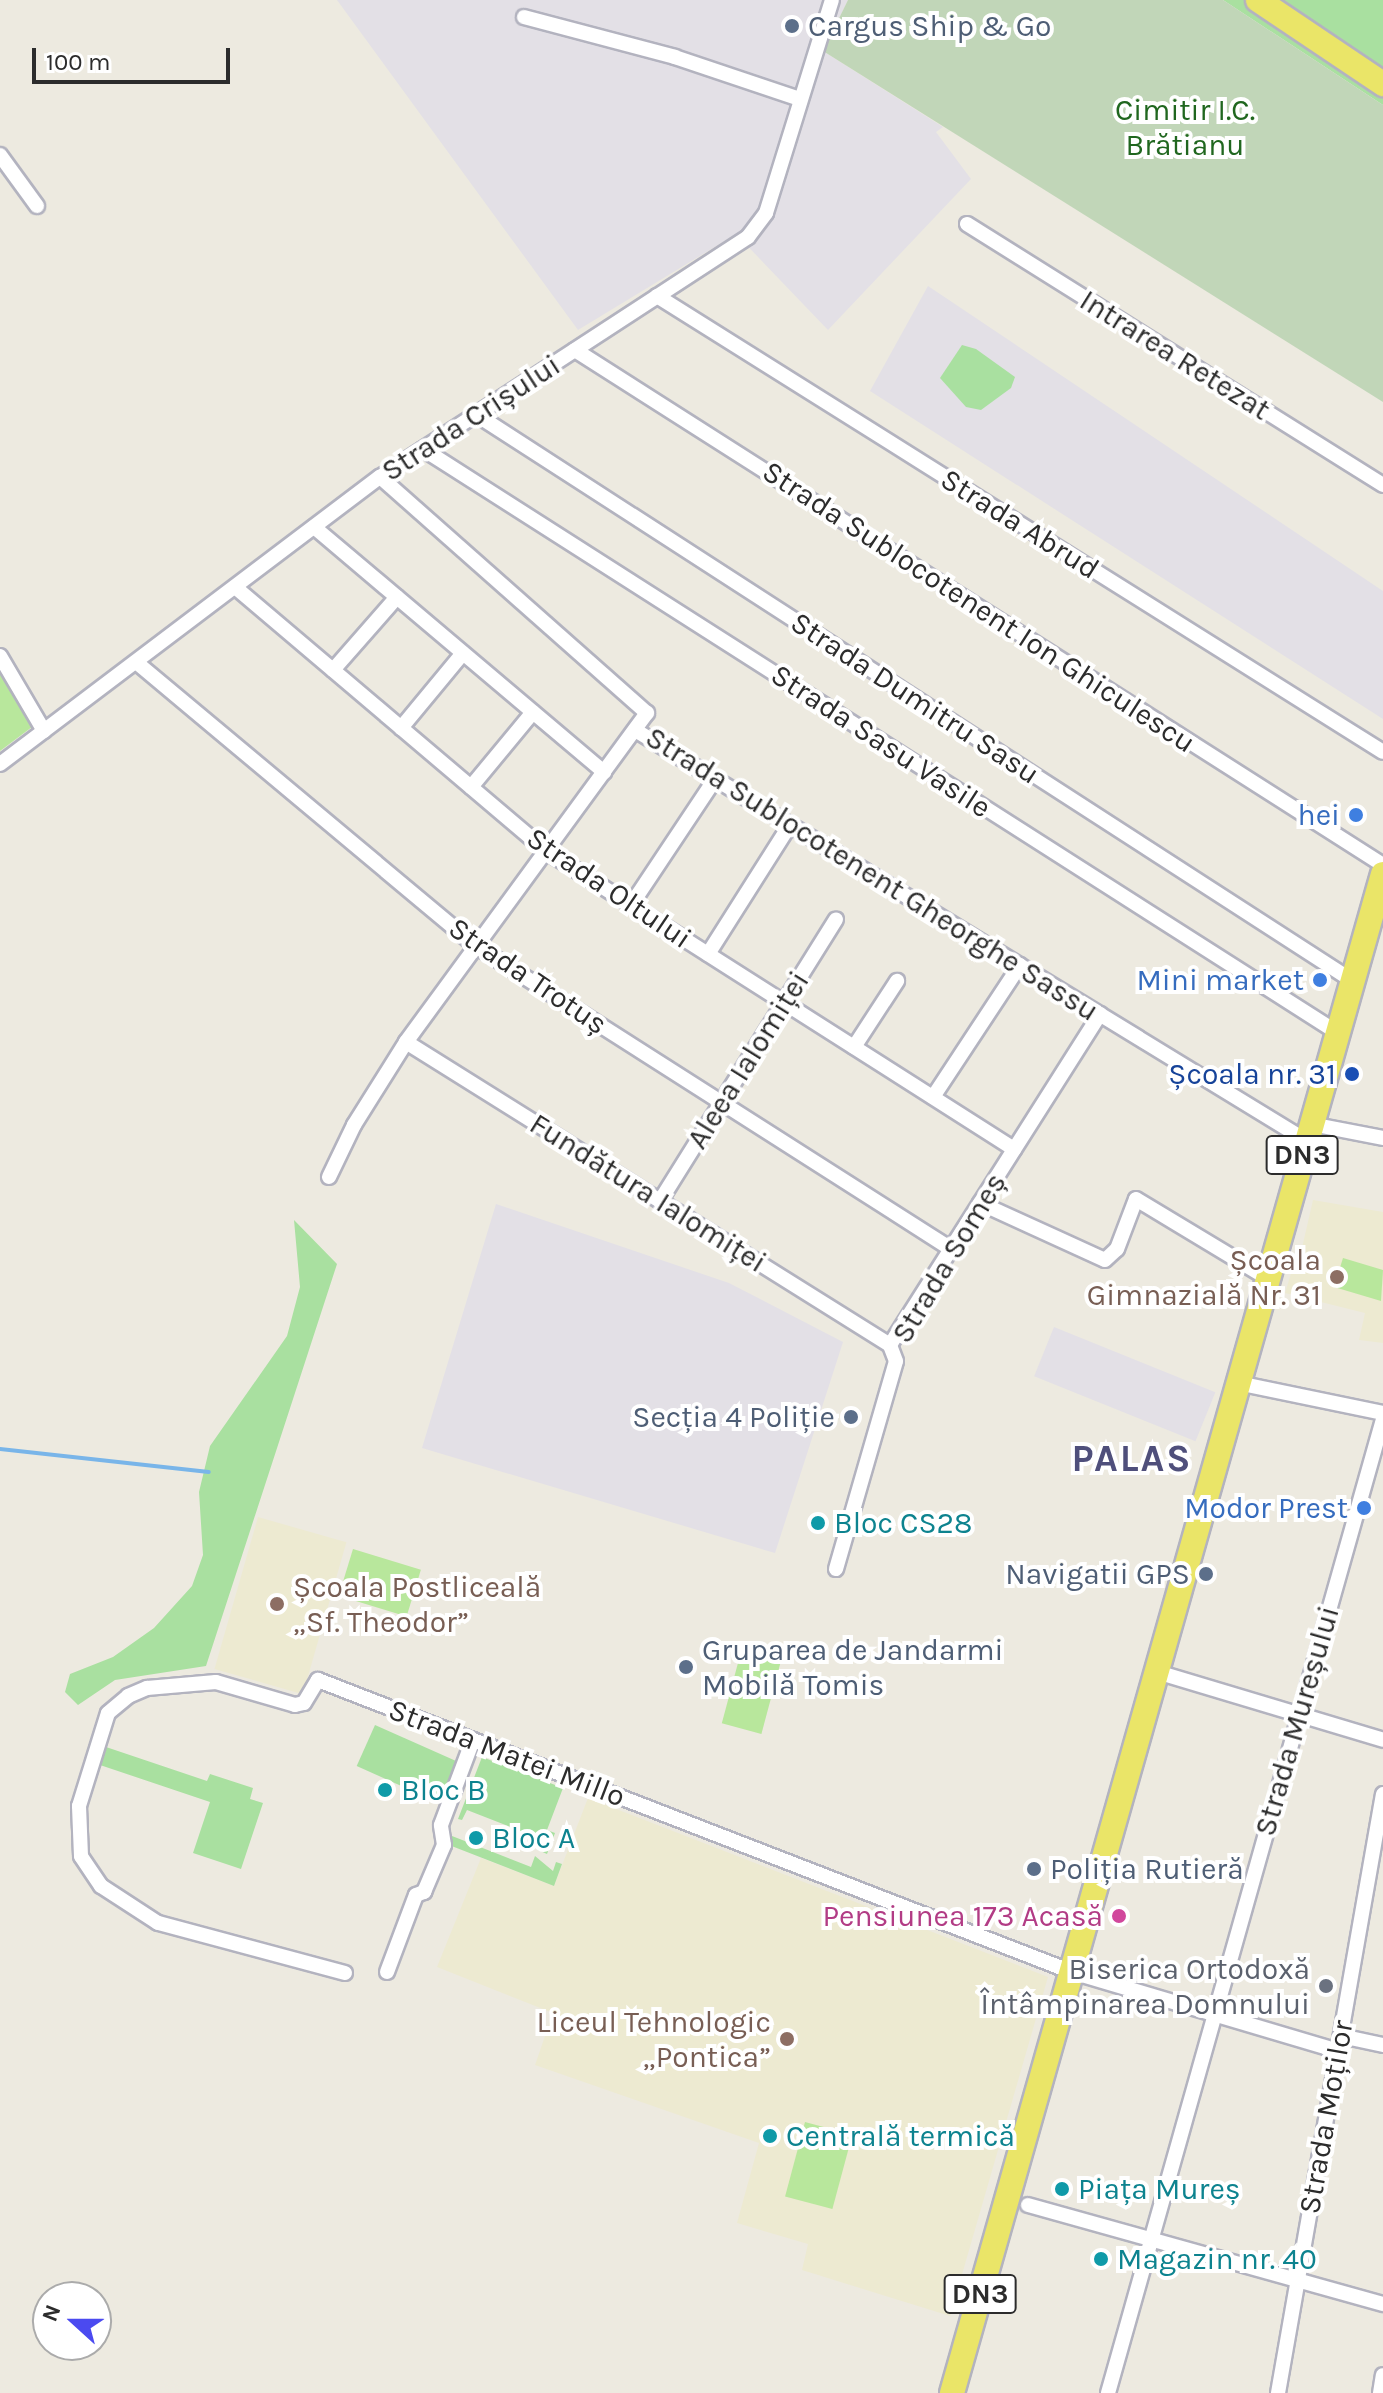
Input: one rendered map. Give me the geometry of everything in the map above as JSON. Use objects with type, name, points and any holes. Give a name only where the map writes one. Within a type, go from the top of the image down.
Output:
[{"type":"main road","points":[[1258,0],[1383,84]]},
{"type":"main road","name":"DN3","points":[[952,2393],[1309,1132],[1353,981],[1374,939],[1383,874]]},
{"type":"street","name":"Strada Crișului","points":[[0,764],[380,477],[736,246],[759,225],[797,98],[832,0]]},
{"type":"street","points":[[524,17],[675,57],[797,98]]},
{"type":"street","points":[[0,155],[37,206]]},
{"type":"street","name":"Intrarea Retezat","points":[[967,224],[1383,485]]},
{"type":"street","name":"Strada Abrud","points":[[657,296],[1383,752]]},
{"type":"street","name":"Strada Sublocotenent Ion Ghiculescu","points":[[575,350],[1383,865]]},
{"type":"street","name":"Strada Dumitru Sasu","points":[[477,415],[1353,981]]},
{"type":"street","name":"Strada Sasu Vasile","points":[[423,449],[1338,1033]]},
{"type":"street","name":"Strada Sublocotenent Gheorghe Sassu","points":[[380,477],[647,713],[635,730],[1100,1014],[1309,1132]]},
{"type":"street","points":[[314,527],[604,772]]},
{"type":"street","name":"Strada Oltului","points":[[235,587],[546,851],[1014,1149]]},
{"type":"street","points":[[333,670],[397,597]]},
{"type":"street","points":[[401,728],[463,653]]},
{"type":"street","points":[[0,656],[44,731]]},
{"type":"street","name":"Strada Trotuș","points":[[136,662],[476,946],[951,1249]]},
{"type":"street","points":[[471,787],[533,712]]},
{"type":"street","points":[[329,1177],[354,1125],[406,1042],[635,730]]},
{"type":"street","points":[[631,905],[715,779]]},
{"type":"street","points":[[708,954],[790,825]]},
{"type":"street","name":"Aleea Ialomiței","points":[[660,1201],[836,919]]},
{"type":"street","points":[[933,1097],[1020,965]]},
{"type":"street","points":[[854,1047],[897,981]]},
{"type":"street","name":"Strada Someș","points":[[836,1569],[896,1361],[890,1345],[1100,1014]]},
{"type":"street","name":"Fundătura Ialomiței","points":[[406,1042],[890,1345]]},
{"type":"street","points":[[1309,1132],[1383,1138]]},
{"type":"street","points":[[980,1203],[1105,1260],[1117,1249],[1136,1199],[1267,1278]]},
{"type":"street","points":[[1238,1383],[1383,1416]]},
{"type":"street","name":"Strada Mureșului","points":[[1108,2393],[1383,1416]]},
{"type":"street","points":[[1157,1672],[1383,1740]]},
{"type":"street","name":"Strada Matei Millo","points":[[345,1973],[158,1923],[101,1886],[81,1856],[77,1828],[108,1713],[147,1688],[216,1682],[295,1705],[304,1703],[318,1680],[1072,1972],[1214,2015],[1339,2044],[1383,2045]]},
{"type":"street","points":[[387,1972],[416,1895],[424,1892],[444,1845],[441,1825],[473,1740]]},
{"type":"street","name":"Strada Moților","points":[[1278,2393],[1383,1794]]},
{"type":"street","points":[[1028,2205],[1383,2304]]},
{"type":"street","points":[[1380,2393],[1383,2375]]},
{"type":"shaded area","points":[[337,0],[848,0],[823,51],[943,127],[936,132],[971,179],[828,330],[736,234],[578,330]]},
{"type":"shaded area","points":[[928,286],[1383,591],[1383,719],[870,391]]},
{"type":"shaded area","name":"Școala Gimnazială Nr. 31","points":[[1313,1200],[1383,1212],[1383,1343],[1359,1340],[1365,1313],[1285,1293],[1295,1260],[1299,1261]]},
{"type":"shaded area","points":[[496,1204],[729,1283],[843,1342],[775,1553],[422,1448]]},
{"type":"shaded area","points":[[1054,1327],[1215,1392],[1195,1441],[1034,1376]]},
{"type":"shaded area","name":"Școala Postliceală „Sf. Theodor”","points":[[258,1517],[346,1542],[303,1694],[214,1669]]},
{"type":"shaded area","name":"Liceul Tehnologic „Pontica”","points":[[588,1798],[1048,1977],[950,2316],[802,2270],[808,2244],[737,2223],[759,2143],[535,2065],[553,2013],[437,1967],[481,1858],[554,1886]]},
{"type":"green space","name":"Cimitir I.C. Brătianu","points":[[848,0],[1223,0],[1383,105],[1383,402],[823,51]]},
{"type":"green space","points":[[1223,0],[1383,0],[1383,105]]},
{"type":"green space","points":[[962,345],[976,349],[1015,377],[1011,388],[981,410],[966,407],[940,378]]},
{"type":"green space","points":[[0,674],[32,727],[0,751]]},
{"type":"green space","points":[[294,1220],[337,1264],[206,1666],[115,1680],[78,1705],[65,1692],[70,1674],[113,1657],[154,1628],[192,1586],[203,1555],[199,1492],[210,1446],[287,1336],[300,1287]]},
{"type":"green space","points":[[1343,1258],[1383,1270],[1381,1301],[1334,1287]]},
{"type":"green space","points":[[353,1549],[421,1570],[407,1617],[339,1596]]},
{"type":"green space","points":[[742,1648],[782,1659],[761,1734],[722,1723]]},
{"type":"green space","points":[[375,1725],[457,1762],[439,1803],[357,1766]]},
{"type":"green space","points":[[106,1747],[207,1781],[210,1774],[253,1788],[250,1799],[263,1803],[241,1869],[193,1853],[210,1802],[100,1765]]},
{"type":"green space","points":[[482,1757],[563,1788],[547,1830],[555,1833],[547,1854],[538,1850],[541,1839],[467,1810],[462,1820],[458,1819]]},
{"type":"green space","points":[[452,1836],[531,1867],[535,1856],[553,1871],[556,1862],[562,1864],[554,1886],[449,1845]]},
{"type":"green space","points":[[805,2122],[852,2135],[832,2209],[785,2196]]},
{"type":"waterway","points":[[0,1449],[209,1472]]},
{"type":"place","name":"Cargus Ship & Go","points":[[792,26]]},
{"type":"place","name":"hei","points":[[1356,815]]},
{"type":"place","name":"Mini market","points":[[1320,980]]},
{"type":"place","name":"Școala nr. 31","points":[[1352,1074]]},
{"type":"place","name":"Școala Gimnazială Nr. 31","points":[[1337,1277]]},
{"type":"place","name":"Secția 4 Poliție","points":[[851,1417]]},
{"type":"place","name":"Modor Prest","points":[[1364,1508]]},
{"type":"place","name":"Bloc CS28","points":[[818,1523]]},
{"type":"place","name":"Navigatii GPS","points":[[1206,1574]]},
{"type":"place","name":"Școala Postliceală „Sf. Theodor”","points":[[277,1604]]},
{"type":"place","name":"Gruparea de Jandarmi Mobilă Tomis","points":[[686,1667]]},
{"type":"place","name":"Bloc B","points":[[385,1790]]},
{"type":"place","name":"Bloc A","points":[[476,1838]]},
{"type":"place","name":"Poliția Rutieră","points":[[1034,1869]]},
{"type":"place","name":"Pensiunea 173 Acasă","points":[[1119,1916]]},
{"type":"place","name":"Biserica Ortodoxă Întâmpinarea Domnului","points":[[1326,1986]]},
{"type":"place","name":"Liceul Tehnologic „Pontica”","points":[[787,2039]]},
{"type":"place","name":"Centrală termică","points":[[770,2136]]},
{"type":"place","name":"Piața Mureș","points":[[1062,2189]]},
{"type":"place","name":"Magazin nr. 40","points":[[1101,2259]]},
{"type":"district","name":"PALAS","points":[[1132,1459]]}]
